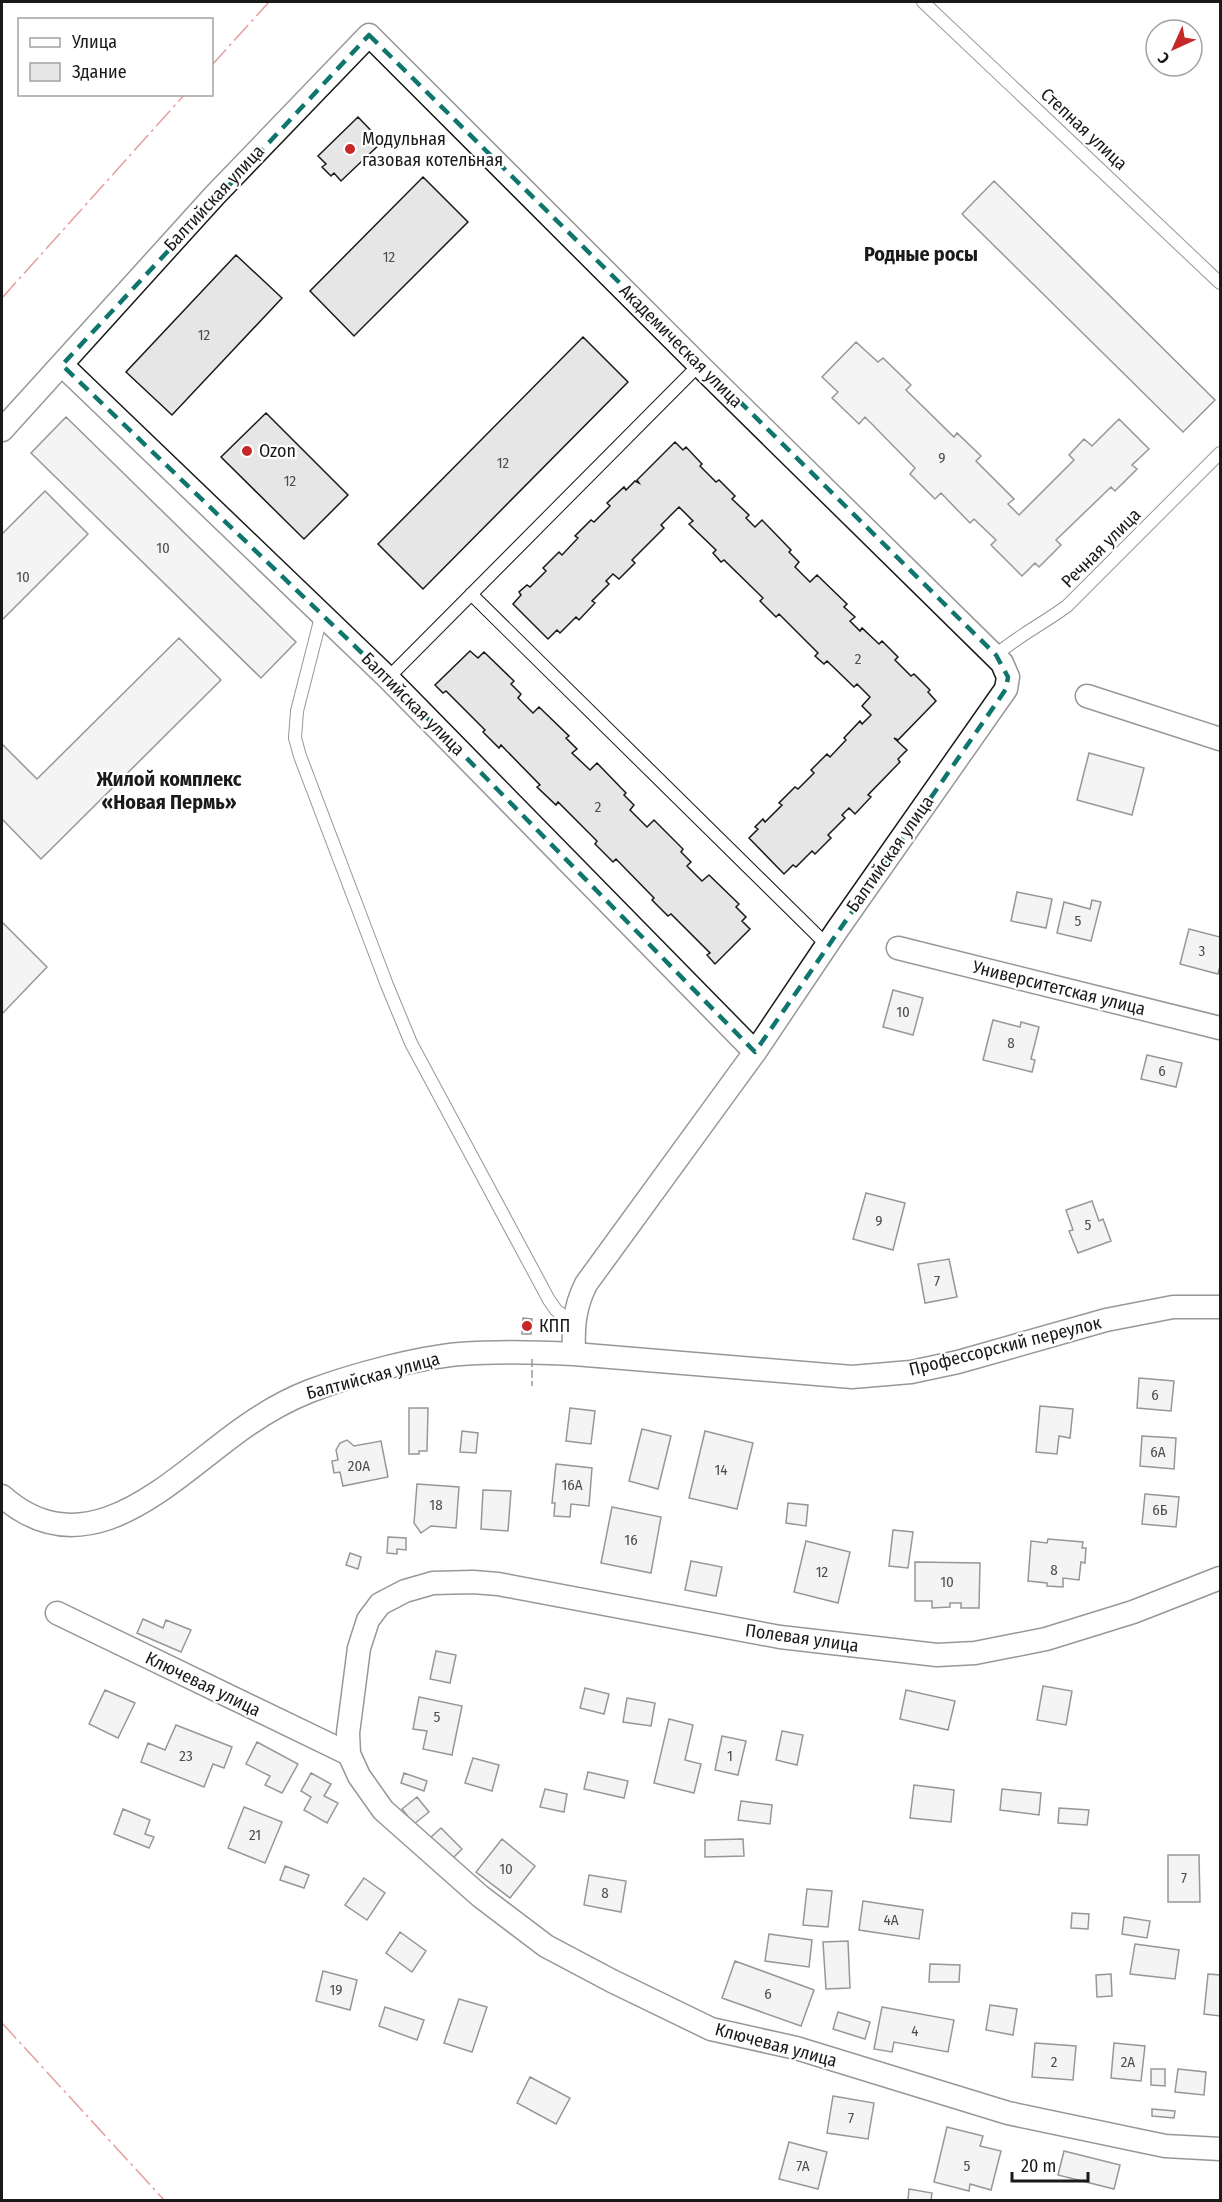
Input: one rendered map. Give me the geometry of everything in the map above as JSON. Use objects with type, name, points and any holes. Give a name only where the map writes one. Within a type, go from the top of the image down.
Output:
[{"type":"street","name":"Балтийская улица","points":[[2,430],[215,195],[369,35]]},
{"type":"street","name":"Академическая улица","points":[[369,35],[699,365],[996,655]]},
{"type":"street","name":"Балтийская улица","points":[[62,364],[388,678],[755,1052]]},
{"type":"street","name":"Балтийская улица","points":[[2,1496],[28,1514],[48,1521],[69,1526],[91,1524],[114,1518],[154,1495],[276,1406],[310,1391],[418,1361],[458,1354],[532,1352],[574,1354],[573,1323],[576,1308],[586,1284],[755,1052],[1006,689],[1008,677],[996,655]]},
{"type":"street","points":[[1088,696],[1221,739]]},
{"type":"street","name":"Университетская улица","points":[[898,948],[1221,1028]]},
{"type":"street","name":"Профессорский переулок","points":[[574,1354],[852,1377],[911,1372],[958,1362],[1106,1320],[1173,1307],[1221,1307]]},
{"type":"street","name":"Полевая улица","points":[[380,1604],[405,1591],[433,1583],[498,1584],[780,1636],[937,1655],[975,1653],[1046,1639],[1133,1612],[1221,1578]]},
{"type":"street","name":"Ключевая улица","points":[[380,1604],[368,1620],[359,1648],[348,1733],[349,1754],[359,1776],[383,1810],[480,1896],[546,1946],[711,2029],[796,2048],[1008,2113],[1165,2146],[1221,2149]]},
{"type":"street","name":"Ключевая улица","points":[[57,1613],[349,1754]]},
{"type":"lane","name":"Степная улица","points":[[923,2],[1221,283]]},
{"type":"lane","points":[[388,678],[699,365]]},
{"type":"lane","name":"Речная улица","points":[[996,655],[1011,641],[1068,606],[1221,453]]},
{"type":"lane","points":[[471,594],[827,945]]},
{"type":"lane","points":[[322,613],[297,711],[295,738],[300,756],[411,1043],[549,1300],[556,1310],[573,1323]]},
{"type":"highlighted area","points":[[369,35],[996,655],[1008,677],[1006,689],[755,1052],[388,678],[62,365]]},
{"type":"building","name":"Модульная газовая котельная","points":[[358,117],[382,142],[341,181],[334,173],[331,176],[322,167],[326,164],[318,156]]},
{"type":"building","points":[[423,177],[468,222],[354,336],[310,291]]},
{"type":"building","points":[[994,181],[1215,400],[1183,432],[962,214]]},
{"type":"building","points":[[236,255],[282,298],[172,415],[126,372]]},
{"type":"building","points":[[583,337],[628,382],[423,589],[378,544]]},
{"type":"building","points":[[856,342],[878,362],[883,358],[911,385],[906,390],[954,437],[957,433],[981,456],[976,461],[1014,499],[1008,504],[1019,515],[1074,460],[1069,455],[1084,439],[1092,446],[1119,419],[1149,449],[1132,465],[1137,469],[1115,491],[1111,487],[1056,540],[1061,545],[1039,567],[1035,563],[1022,576],[991,545],[996,540],[974,519],[970,523],[941,493],[935,499],[910,474],[915,468],[865,417],[859,424],[832,398],[838,392],[822,377]]},
{"type":"building","points":[[266,413],[348,495],[304,539],[221,457]]},
{"type":"building","points":[[66,417],[296,642],[261,678],[31,453]]},
{"type":"building","points":[[675,442],[683,450],[686,447],[716,482],[719,480],[735,496],[732,499],[749,515],[746,518],[755,527],[762,520],[791,550],[789,552],[799,562],[795,567],[810,582],[817,575],[847,604],[844,607],[855,617],[850,621],[860,631],[862,628],[879,644],[882,641],[898,657],[895,660],[930,690],[928,692],[936,701],[898,740],[894,738],[907,750],[898,759],[900,762],[868,795],[871,797],[855,814],[849,808],[842,815],[845,818],[828,835],[831,838],[815,854],[812,851],[796,867],[793,865],[784,874],[749,838],[758,829],[755,827],[763,819],[765,822],[782,805],[779,803],[795,787],[798,789],[814,773],[811,770],[827,754],[830,757],[860,721],[862,724],[871,715],[862,706],[870,697],[857,684],[854,687],[827,661],[824,664],[815,656],[818,653],[779,614],[776,617],[760,601],[763,598],[724,560],[721,562],[713,553],[716,550],[689,524],[693,521],[679,507],[661,525],[664,528],[632,560],[635,563],[619,579],[613,574],[606,581],[609,584],[592,601],[595,603],[579,620],[576,617],[560,633],[557,630],[548,639],[513,604],[521,595],[519,592],[527,585],[530,587],[546,571],[543,568],[559,552],[562,555],[578,538],[575,536],[610,506],[607,503],[624,487],[626,490],[635,481],[639,483],[637,480]]},
{"type":"building","points":[[45,491],[88,534],[2,620],[2,534]]},
{"type":"building","points":[[179,638],[221,680],[41,859],[2,819],[2,744],[37,779]]},
{"type":"building","points":[[470,651],[478,658],[484,652],[514,681],[511,684],[521,694],[518,698],[533,713],[539,707],[569,736],[566,738],[577,749],[572,753],[590,770],[597,763],[626,793],[624,795],[634,805],[630,810],[647,827],[654,820],[683,849],[681,852],[691,862],[687,866],[702,881],[709,875],[739,904],[736,907],[746,917],[742,921],[750,929],[715,964],[707,955],[710,953],[671,914],[668,916],[652,900],[654,898],[616,859],[613,862],[595,844],[597,841],[558,802],[556,805],[537,787],[540,785],[501,745],[499,748],[483,732],[485,730],[446,691],[443,693],[435,685]]},
{"type":"building","points":[[1089,753],[1144,768],[1132,815],[1077,800]]},
{"type":"building","points":[[1017,892],[1052,899],[1046,928],[1011,921]]},
{"type":"building","points":[[1092,900],[1101,902],[1091,941],[1057,933],[1064,902],[1090,909]]},
{"type":"building","points":[[2,924],[47,967],[2,1014]]},
{"type":"building","points":[[1189,929],[1220,937],[1218,974],[1180,964]]},
{"type":"building","points":[[893,990],[923,998],[913,1035],[883,1027]]},
{"type":"building","points":[[993,1020],[1020,1027],[1021,1022],[1039,1027],[1031,1059],[1035,1060],[1032,1072],[983,1060]]},
{"type":"building","points":[[1147,1055],[1182,1063],[1176,1087],[1141,1079]]},
{"type":"building","points":[[866,1193],[905,1203],[893,1250],[853,1239]]},
{"type":"building","points":[[1092,1201],[1099,1221],[1103,1219],[1111,1241],[1078,1253],[1069,1231],[1073,1230],[1066,1210]]},
{"type":"building","points":[[949,1259],[957,1297],[925,1303],[918,1264]]},
{"type":"building","name":"КПП","points":[[523,1318],[532,1319],[531,1334],[522,1334]]},
{"type":"building","points":[[1139,1378],[1174,1381],[1171,1411],[1137,1408]]},
{"type":"building","points":[[1040,1406],[1073,1409],[1070,1438],[1059,1436],[1057,1454],[1036,1452]]},
{"type":"building","points":[[409,1408],[428,1408],[427,1451],[419,1451],[419,1454],[409,1454]]},
{"type":"building","points":[[570,1408],[595,1411],[591,1444],[566,1441]]},
{"type":"building","points":[[642,1429],[671,1436],[658,1489],[629,1481]]},
{"type":"building","points":[[462,1431],[478,1433],[476,1453],[460,1452]]},
{"type":"building","points":[[705,1431],[753,1443],[737,1509],[689,1498]]},
{"type":"building","points":[[1142,1436],[1176,1438],[1174,1469],[1140,1466]]},
{"type":"building","points":[[347,1440],[354,1446],[381,1441],[388,1477],[343,1486],[340,1472],[334,1473],[332,1461],[338,1460],[336,1450],[340,1443]]},
{"type":"building","points":[[556,1464],[592,1468],[589,1506],[571,1504],[570,1517],[554,1516],[555,1503],[552,1503]]},
{"type":"building","points":[[417,1484],[459,1487],[456,1528],[431,1526],[421,1533],[414,1523]]},
{"type":"building","points":[[483,1490],[511,1491],[508,1531],[481,1529]]},
{"type":"building","points":[[1145,1494],[1179,1497],[1176,1527],[1142,1524]]},
{"type":"building","points":[[788,1503],[808,1505],[806,1526],[786,1523]]},
{"type":"building","points":[[612,1507],[661,1517],[651,1573],[601,1563]]},
{"type":"building","points":[[893,1530],[913,1532],[908,1568],[889,1566]]},
{"type":"building","points":[[388,1537],[406,1538],[406,1550],[397,1549],[397,1554],[387,1553]]},
{"type":"building","points":[[1048,1539],[1083,1542],[1082,1548],[1086,1548],[1085,1563],[1081,1562],[1079,1580],[1063,1578],[1063,1587],[1028,1581],[1031,1541],[1047,1543]]},
{"type":"building","points":[[806,1541],[850,1552],[838,1603],[794,1592]]},
{"type":"building","points":[[350,1553],[361,1557],[358,1569],[346,1565]]},
{"type":"building","points":[[691,1561],[722,1567],[716,1596],[685,1590]]},
{"type":"building","points":[[915,1562],[980,1563],[979,1608],[961,1608],[961,1603],[950,1603],[950,1607],[932,1608],[932,1601],[915,1601]]},
{"type":"building","points":[[143,1619],[163,1628],[166,1620],[191,1630],[181,1652],[137,1633]]},
{"type":"building","points":[[436,1651],[456,1655],[450,1683],[430,1679]]},
{"type":"building","points":[[1043,1686],[1072,1691],[1066,1725],[1037,1720]]},
{"type":"building","points":[[585,1688],[609,1694],[604,1714],[580,1708]]},
{"type":"building","points":[[105,1690],[135,1703],[118,1738],[89,1724]]},
{"type":"building","points":[[906,1690],[955,1701],[948,1730],[900,1719]]},
{"type":"building","points":[[419,1697],[462,1706],[452,1755],[423,1749],[427,1731],[413,1729]]},
{"type":"building","points":[[627,1698],[655,1703],[651,1726],[623,1722]]},
{"type":"building","points":[[669,1719],[693,1725],[685,1760],[701,1764],[694,1793],[654,1783]]},
{"type":"building","points":[[176,1725],[232,1747],[224,1768],[213,1764],[204,1787],[141,1762],[148,1743],[165,1750]]},
{"type":"building","points":[[782,1731],[803,1735],[797,1765],[776,1760]]},
{"type":"building","points":[[722,1736],[746,1741],[738,1775],[715,1770]]},
{"type":"building","points":[[257,1742],[298,1764],[282,1793],[265,1785],[270,1776],[246,1764]]},
{"type":"building","points":[[473,1758],[499,1765],[492,1791],[465,1783]]},
{"type":"building","points":[[588,1772],[628,1781],[624,1798],[584,1789]]},
{"type":"building","points":[[311,1773],[331,1784],[324,1796],[338,1803],[327,1823],[304,1810],[311,1797],[301,1791]]},
{"type":"building","points":[[404,1773],[427,1781],[424,1791],[401,1783]]},
{"type":"building","points":[[914,1785],[954,1790],[951,1822],[910,1818]]},
{"type":"building","points":[[545,1789],[567,1794],[564,1812],[540,1807]]},
{"type":"building","points":[[1002,1789],[1041,1793],[1039,1815],[1000,1810]]},
{"type":"building","points":[[417,1797],[429,1812],[414,1824],[402,1809]]},
{"type":"building","points":[[741,1801],[772,1805],[770,1824],[738,1820]]},
{"type":"building","points":[[244,1807],[282,1822],[265,1863],[228,1848]]},
{"type":"building","points":[[1059,1808],[1089,1810],[1087,1825],[1058,1823]]},
{"type":"building","points":[[123,1809],[150,1820],[145,1834],[154,1837],[149,1848],[114,1834]]},
{"type":"building","points":[[441,1828],[462,1849],[451,1860],[430,1838]]},
{"type":"building","points":[[502,1839],[535,1866],[510,1898],[476,1872]]},
{"type":"building","points":[[743,1839],[744,1856],[705,1857],[705,1840]]},
{"type":"building","points":[[1168,1855],[1199,1855],[1200,1902],[1168,1902]]},
{"type":"building","points":[[285,1866],[309,1875],[304,1888],[280,1880]]},
{"type":"building","points":[[589,1875],[626,1881],[621,1912],[584,1905]]},
{"type":"building","points":[[364,1878],[385,1893],[367,1920],[345,1905]]},
{"type":"building","points":[[807,1889],[832,1891],[828,1927],[803,1925]]},
{"type":"building","points":[[863,1901],[923,1910],[919,1939],[859,1930]]},
{"type":"building","points":[[1072,1913],[1089,1914],[1088,1929],[1071,1928]]},
{"type":"building","points":[[1124,1917],[1150,1921],[1147,1938],[1122,1934]]},
{"type":"building","points":[[400,1932],[426,1951],[412,1972],[386,1953]]},
{"type":"building","points":[[769,1934],[812,1940],[809,1967],[765,1961]]},
{"type":"building","points":[[848,1941],[850,1988],[826,1989],[823,1942]]},
{"type":"building","points":[[1135,1944],[1179,1950],[1175,1979],[1130,1974]]},
{"type":"building","points":[[735,1961],[814,1990],[801,2026],[722,1998]]},
{"type":"building","points":[[930,1964],[960,1965],[959,1982],[929,1982]]},
{"type":"building","points":[[323,1971],[357,1980],[350,2010],[316,2001]]},
{"type":"building","points":[[1111,1974],[1112,1996],[1097,1997],[1096,1975]]},
{"type":"building","points":[[1208,1974],[1220,1975],[1220,2016],[1204,2014]]},
{"type":"building","points":[[459,1999],[487,2007],[472,2052],[444,2043]]},
{"type":"building","points":[[990,2005],[1017,2009],[1013,2035],[986,2030]]},
{"type":"building","points":[[385,2007],[424,2020],[417,2040],[379,2026]]},
{"type":"building","points":[[882,2007],[954,2020],[948,2052],[894,2042],[892,2052],[874,2049]]},
{"type":"building","points":[[838,2012],[870,2022],[865,2039],[833,2029]]},
{"type":"building","points":[[1035,2043],[1076,2046],[1073,2080],[1032,2077]]},
{"type":"building","points":[[1114,2043],[1145,2046],[1141,2081],[1111,2078]]},
{"type":"building","points":[[1151,2069],[1165,2069],[1165,2086],[1151,2085]]},
{"type":"building","points":[[1178,2069],[1206,2072],[1204,2095],[1175,2092]]},
{"type":"building","points":[[530,2077],[570,2098],[556,2124],[517,2103]]},
{"type":"building","points":[[833,2096],[874,2103],[868,2139],[827,2133]]},
{"type":"building","points":[[1152,2109],[1175,2111],[1174,2118],[1152,2116]]},
{"type":"building","points":[[947,2127],[983,2136],[980,2146],[1001,2151],[991,2190],[970,2184],[969,2191],[934,2182]]},
{"type":"building","points":[[789,2142],[827,2152],[818,2189],[779,2179]]},
{"type":"building","points":[[1064,2151],[1120,2165],[1114,2189],[1058,2175]]},
{"type":"building","points":[[909,2189],[932,2193],[931,2200],[908,2200]]},
{"type":"fence","points":[[532,1359],[532,1386]]},
{"type":"power","points":[[213,64],[269,2]]},
{"type":"power","points":[[2,298],[183,96]]},
{"type":"power","points":[[2,2023],[164,2200]]},
{"type":"place","name":"Модульная газовая котельная","points":[[350,149]]},
{"type":"place","name":"Ozon","points":[[247,451]]},
{"type":"place","name":"КПП","points":[[527,1326]]},
{"type":"district","name":"Родные росы","points":[[921,254]]},
{"type":"district","name":"Жилой комплекс «Новая Пермь»","points":[[169,790]]}]
